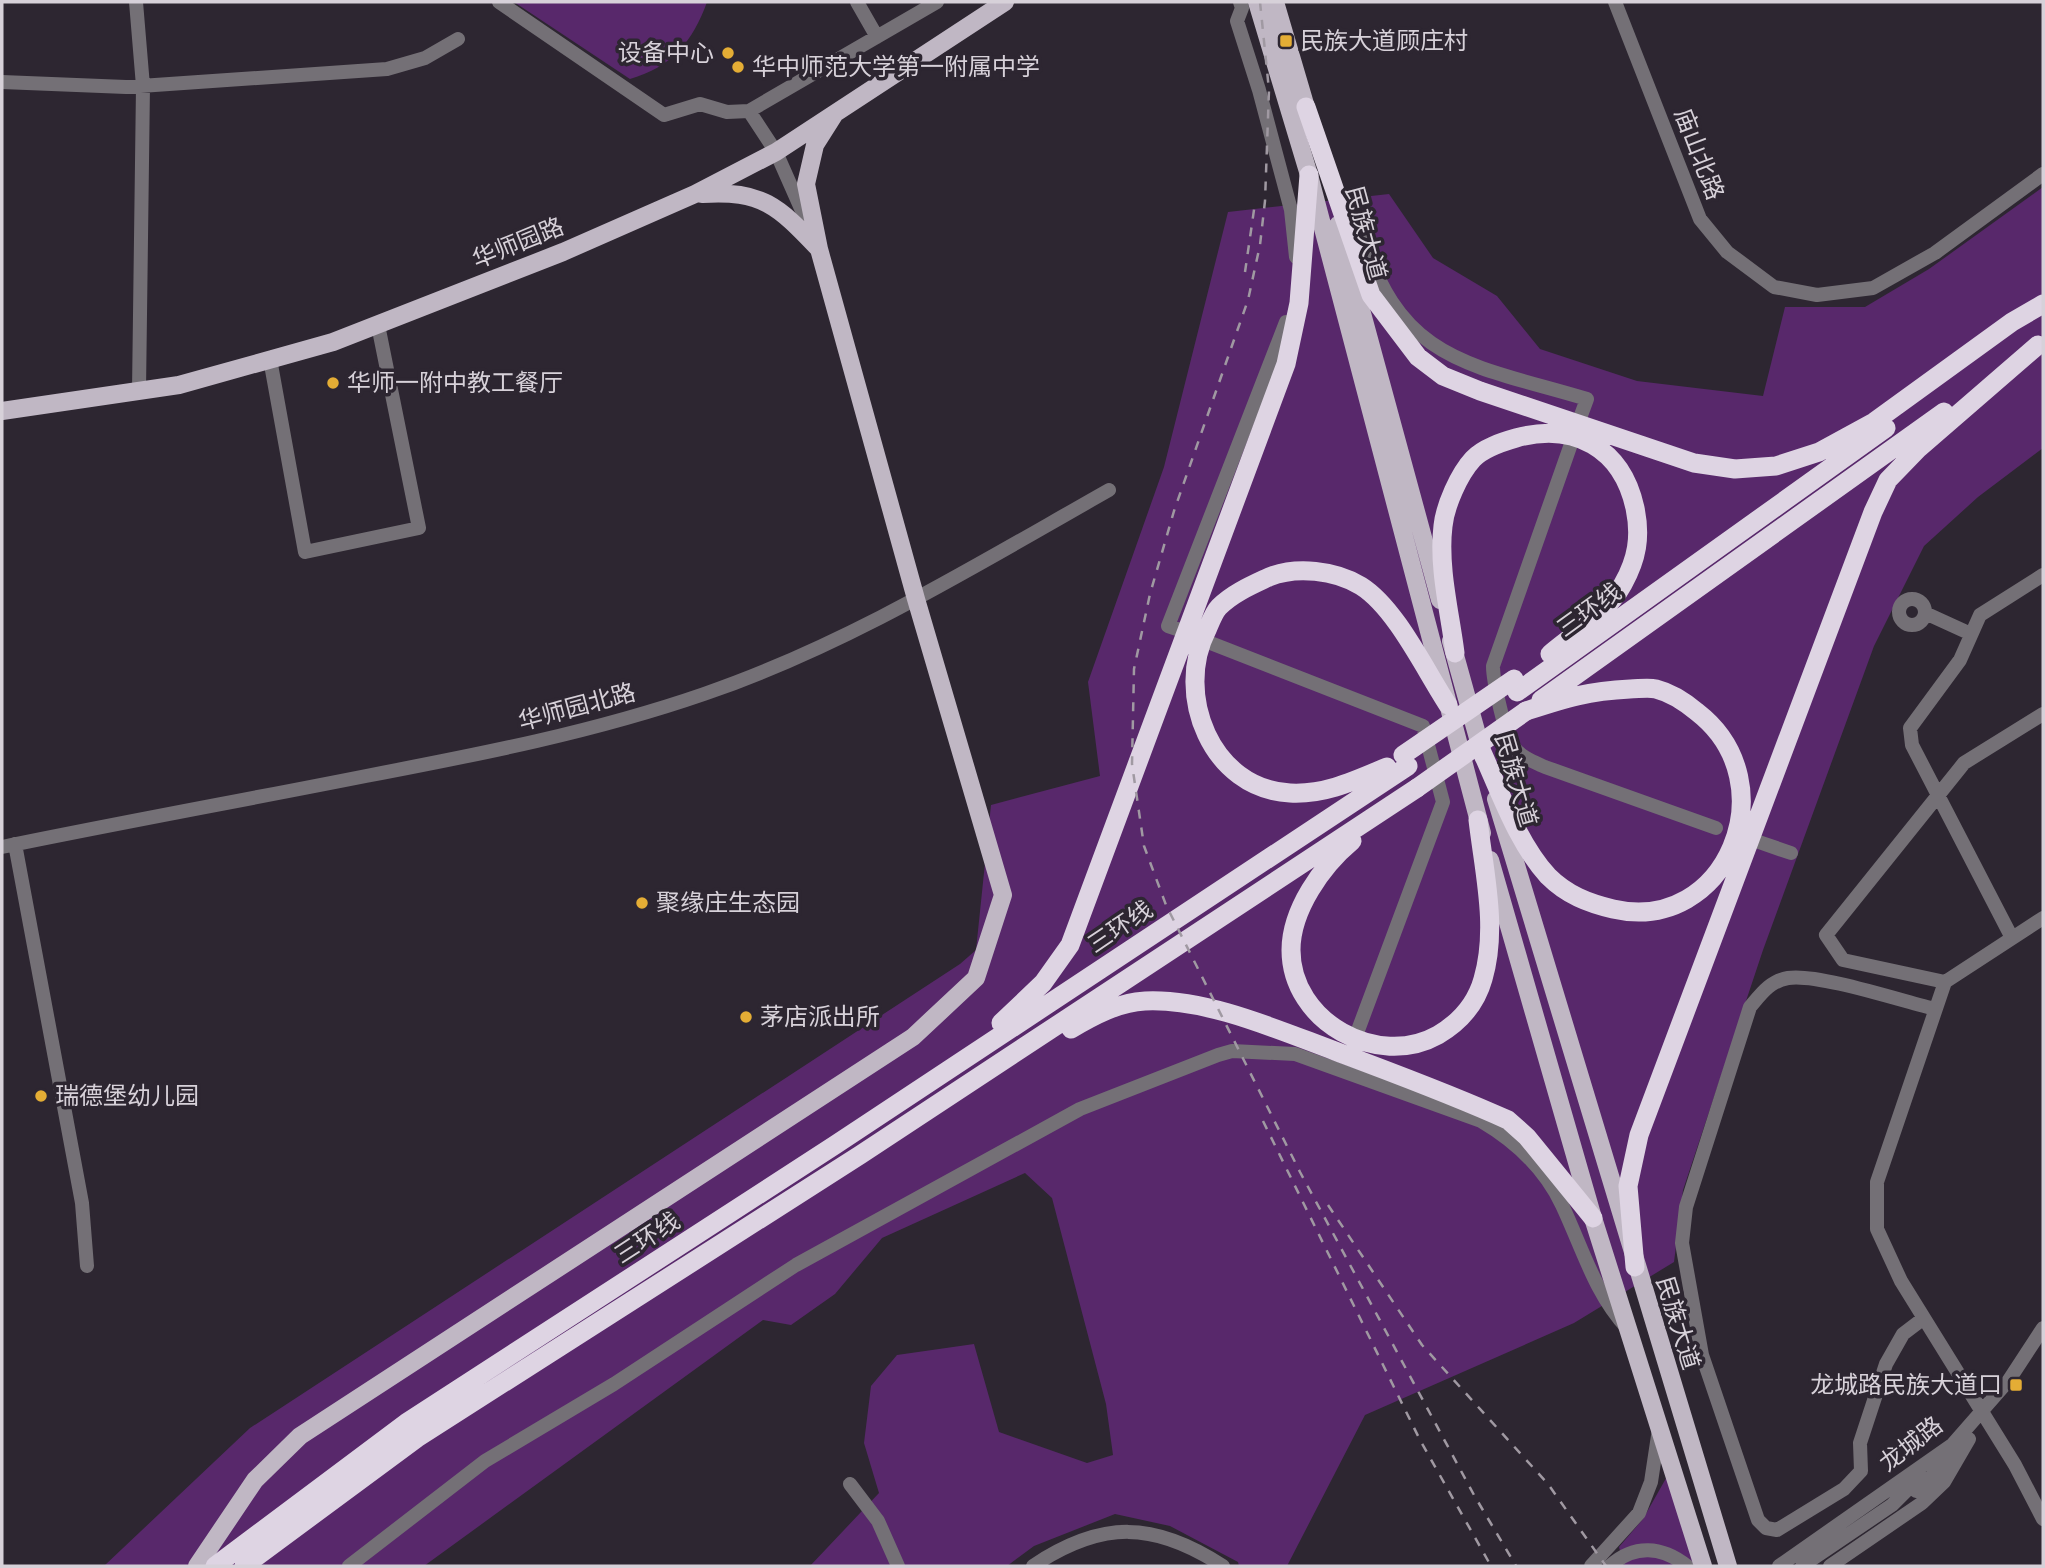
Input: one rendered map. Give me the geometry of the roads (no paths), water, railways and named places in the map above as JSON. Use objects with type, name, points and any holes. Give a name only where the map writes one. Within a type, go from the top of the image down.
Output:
[{"type":"highway","points":[[1306,107],[1371,295],[1410,348],[1443,376],[1479,391],[1694,463],[1735,469],[1776,466],[1819,452],[1874,422]]},
{"type":"highway","points":[[984,1037],[1043,983],[1070,944],[1091,892],[1286,363],[1299,303],[1309,175]]},
{"type":"highway","points":[[1550,654],[2012,322],[2043,304]]},
{"type":"highway","name":"三环线","points":[[215,1566],[405,1423],[664,1256],[1515,686],[2043,315]]},
{"type":"highway","points":[[1635,1267],[1628,1186],[1639,1135],[1873,512],[1888,480],[1919,448],[2040,343]]},
{"type":"highway","name":"三环线","points":[[244,1566],[417,1438],[860,1155],[1417,788],[2040,343]]},
{"type":"highway","points":[[1455,653],[1443,526],[1452,495],[1473,459],[1501,442],[1539,431],[1564,433],[1599,448],[1619,465],[1632,493],[1638,524],[1637,555],[1622,587],[1515,686]]},
{"type":"highway","points":[[1405,760],[1340,786],[1290,793],[1252,783],[1231,768],[1212,747],[1197,716],[1193,671],[1200,643],[1218,608],[1245,588],[1279,573],[1301,570],[1342,578],[1362,587],[1390,615],[1448,705]]},
{"type":"highway","points":[[1481,750],[1526,844],[1549,876],[1581,901],[1631,913],[1672,905],[1705,886],[1728,860],[1743,803],[1741,777],[1725,741],[1708,720],[1680,698],[1654,688],[1588,691],[1526,711]]},
{"type":"highway","points":[[664,1256],[697,1225],[1387,767]]},
{"type":"highway","points":[[1417,788],[1340,851],[1308,894],[1297,919],[1291,951],[1299,986],[1321,1020],[1350,1038],[1388,1048],[1420,1045],[1454,1026],[1479,993],[1488,958],[1491,927],[1478,820]]},
{"type":"highway","points":[[860,1155],[1083,1022],[1119,1006],[1144,1001],[1179,1003],[1234,1016],[1293,1035],[1508,1120],[1536,1147],[1593,1218]]},
{"type":"main road","name":"华师园路","points":[[2,411],[179,385],[378,325],[563,252],[695,194],[776,152],[1005,2]]},
{"type":"main road","name":"民族大道","points":[[1257,2],[1309,175],[1478,820],[1593,1218],[1703,1566]]},
{"type":"main road","name":"民族大道","points":[[1275,2],[1481,750],[1635,1267],[1729,1562]]},
{"type":"main road","points":[[197,1566],[255,1480],[300,1436],[913,1037],[976,978],[1003,895],[916,599],[819,249],[806,184],[815,145],[834,116]]},
{"type":"main road","points":[[695,194],[737,191],[783,211],[819,249]]},
{"type":"street","points":[[136,2],[143,86],[139,391]]},
{"type":"street","points":[[499,2],[664,115],[700,104],[727,112],[749,111],[937,2]]},
{"type":"street","points":[[857,2],[877,37]]},
{"type":"street","points":[[1180,629],[1168,626],[1283,334],[1297,259],[1291,210],[1259,90],[1237,21],[1242,8],[1240,2]]},
{"type":"street","name":"庙山北路","points":[[1615,2],[1700,219],[1727,252],[1774,287],[1817,295],[1873,288],[1935,253],[2043,174]]},
{"type":"street","points":[[2,82],[143,86],[387,69],[425,58],[458,39]]},
{"type":"street","points":[[749,111],[776,152],[819,249]]},
{"type":"street","points":[[1349,231],[1363,234],[1386,296],[1407,325],[1434,346],[1471,364],[1587,399],[1580,418]]},
{"type":"street","points":[[270,359],[305,552],[419,528],[378,325]]},
{"type":"street","points":[[1571,444],[1493,666],[1493,680],[1512,746],[1526,758],[1545,767],[1716,828]]},
{"type":"street","name":"华师园北路","points":[[8,846],[518,746],[618,722],[707,693],[784,663],[916,599],[1109,490]]},
{"type":"street","points":[[2012,938],[1912,744],[1910,727],[1960,660],[1980,615],[2043,575]]},
{"type":"street","points":[[1925,613],[1971,634]]},
{"type":"street","points":[[1208,642],[1423,726],[1443,802],[1357,1033]]},
{"type":"street","points":[[1945,982],[1843,960],[1826,935],[1965,763],[2043,714]]},
{"type":"street","points":[[1756,841],[1791,853]]},
{"type":"street","points":[[8,846],[82,1203],[87,1266]]},
{"type":"street","points":[[2043,918],[1945,982],[1877,1182],[1877,1229],[1901,1281],[2043,1519]]},
{"type":"street","points":[[1924,1318],[1903,1334],[1886,1364],[1860,1443],[1861,1471],[1844,1489],[1777,1530],[1766,1528],[1758,1520],[1702,1355],[1682,1243],[1686,1207],[1750,1007],[1768,986],[1787,978],[1809,978],[1935,1009]]},
{"type":"street","points":[[349,1566],[485,1461],[614,1384],[796,1265],[1080,1109],[1232,1051],[1295,1055],[1345,1068],[1481,1121],[1503,1134],[1526,1154],[1562,1204],[1610,1310],[1628,1329]]},
{"type":"street","name":"龙城路","points":[[1779,1566],[1956,1447],[1983,1416],[2043,1328]]},
{"type":"street","name":"龙城路","points":[[1983,1416],[2016,1385],[2043,1344]]},
{"type":"street","points":[[1591,1566],[1639,1513],[1651,1482],[1659,1429]]},
{"type":"street","points":[[1809,1566],[1893,1507],[1956,1447]]},
{"type":"street","name":"龙城路","points":[[1830,1566],[1922,1503],[1944,1482],[1956,1447]]},
{"type":"street","points":[[850,1484],[878,1521],[898,1566]]},
{"type":"street","points":[[1802,1566],[1893,1507]]},
{"type":"street","points":[[1033,1566],[1066,1545],[1093,1534],[1124,1530],[1181,1542],[1223,1566]]},
{"type":"street","points":[[1046,1566],[1095,1541],[1123,1537],[1178,1548],[1210,1566]]},
{"type":"street","points":[[1610,1566],[1628,1553],[1655,1549],[1671,1555],[1687,1566]]},
{"type":"railway","points":[[1260,2],[1269,90],[1265,201],[1260,245],[1248,300],[1174,511],[1150,594],[1134,669],[1132,764],[1144,846],[1166,905],[1300,1172],[1474,1495],[1516,1566]]},
{"type":"railway","points":[[1245,272],[1255,203]]},
{"type":"railway","points":[[1263,1121],[1420,1440],[1491,1566]]},
{"type":"railway","points":[[1328,1205],[1422,1345],[1548,1484],[1606,1566]]},
{"type":"place","name":"民族大道顾庄村","points":[[1286,41]]},
{"type":"place","name":"设备中心","points":[[728,53]]},
{"type":"place","name":"华中师范大学第一附属中学","points":[[738,67]]},
{"type":"place","name":"华师一附中教工餐厅","points":[[333,383]]},
{"type":"place","name":"聚缘庄生态园","points":[[642,903]]},
{"type":"place","name":"茅店派出所","points":[[746,1017]]},
{"type":"place","name":"瑞德堡幼儿园","points":[[41,1096]]},
{"type":"place","name":"龙城路民族大道口","points":[[2016,1385]]}]
